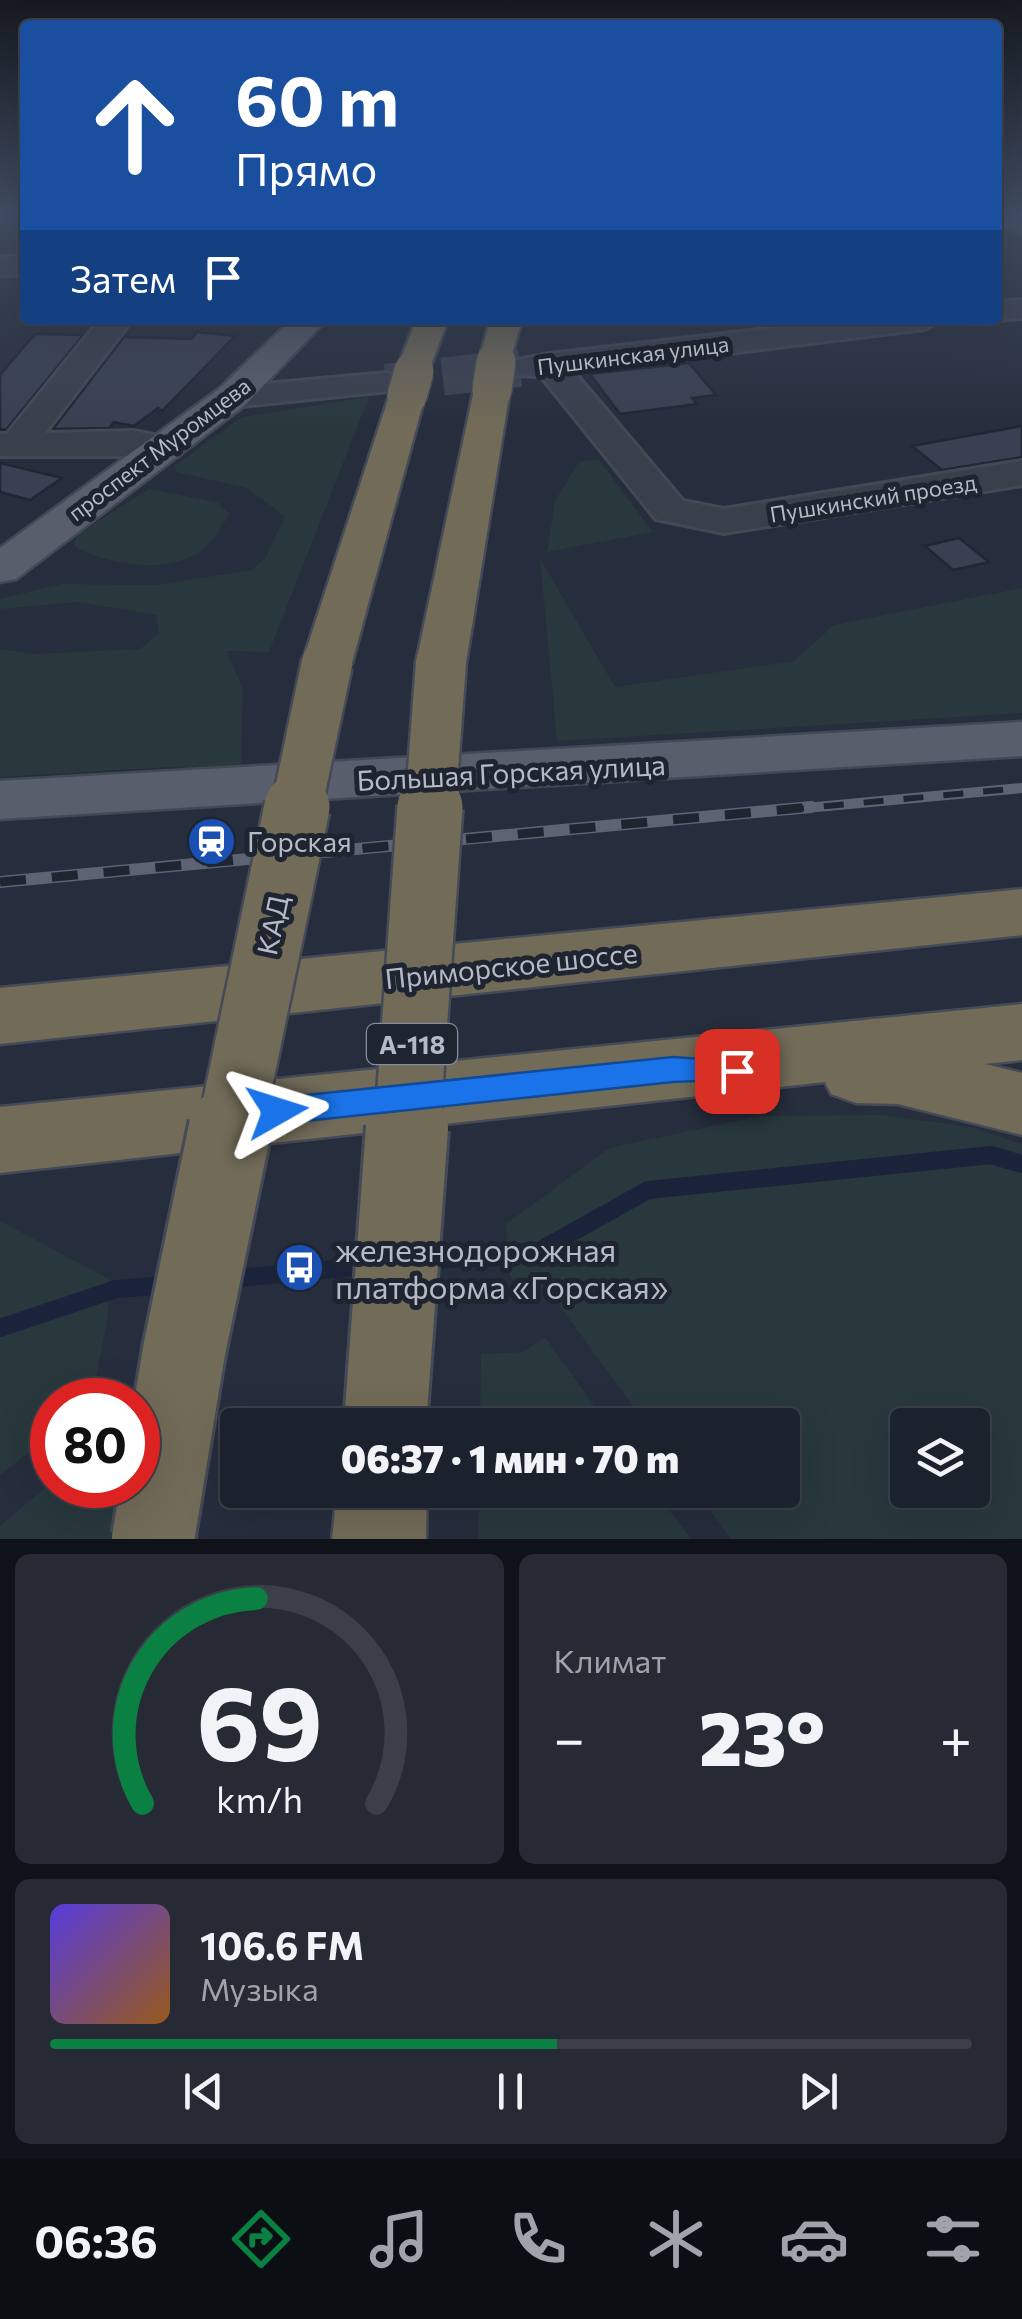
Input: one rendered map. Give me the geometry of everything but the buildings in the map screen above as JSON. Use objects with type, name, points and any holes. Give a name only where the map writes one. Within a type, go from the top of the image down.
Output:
[{"type":"highway","name":"КАД","points":[[153,1539],[184,1352],[327,663],[402,383],[430,325]]},
{"type":"highway","name":"А-118","points":[[386,1408],[440,663],[515,370],[507,325]]},
{"type":"highway","name":"Приморское шоссе","points":[[0,1016],[130,1006],[1022,912]]},
{"type":"highway","points":[[0,1028],[130,1006]]},
{"type":"highway","points":[[0,1140],[1022,1032]]},
{"type":"highway","points":[[673,1070],[898,1074],[1022,1104]]},
{"type":"highway","points":[[379,1539],[381,1508]]},
{"type":"main road","name":"проспект Муромцева","points":[[0,569],[232,397],[305,325]]},
{"type":"main road","name":"Большая Горская улица","points":[[0,800],[1022,739]]},
{"type":"street","points":[[8,445],[112,325]]},
{"type":"street","name":"Пушкинская улица","points":[[515,370],[884,325]]},
{"type":"street","name":"Пушкинский проезд","points":[[515,370],[670,510],[724,521],[1022,473]]},
{"type":"street","points":[[232,397],[402,383]]},
{"type":"street","points":[[8,445],[134,442],[164,448]]},
{"type":"shaded area","points":[[369,397],[269,652],[227,651],[243,689],[241,771],[171,767],[0,777],[0,649],[34,654],[140,649],[159,633],[156,615],[77,602],[0,609],[0,599],[61,584],[156,585],[251,570],[265,559],[285,516],[247,488],[176,472],[174,466],[242,417]]},
{"type":"shaded area","points":[[598,459],[653,532],[547,552],[555,501],[579,462]]},
{"type":"shaded area","points":[[149,489],[217,502],[230,514],[205,548],[171,563],[137,565],[103,558],[74,546],[76,535]]},
{"type":"shaded area","points":[[540,558],[615,687],[794,661],[834,625],[1022,588],[1022,713],[557,741]]},
{"type":"shaded area","points":[[881,1115],[971,1127],[1022,1144],[1022,1539],[731,1539],[708,1508],[800,1508],[800,1408],[635,1408],[553,1297],[510,1277],[506,1224],[609,1148],[761,1116]]},
{"type":"shaded area","points":[[0,1221],[109,1279],[108,1315],[96,1378],[30,1378],[30,1451],[0,1475]]},
{"type":"shaded area","points":[[545,1337],[596,1408],[480,1408],[481,1354],[523,1352]]},
{"type":"shaded area","points":[[30,1501],[30,1508],[130,1508],[124,1539],[0,1539],[0,1526]]},
{"type":"shaded area","points":[[479,1508],[668,1508],[691,1539],[478,1539]]},
{"type":"waterway","points":[[426,1261],[539,1251],[648,1190],[991,1155],[1022,1164]]},
{"type":"waterway","points":[[227,1279],[368,1266]]},
{"type":"waterway","points":[[0,1328],[116,1289],[169,1285]]},
{"type":"tunnel","points":[[386,383],[520,368]]},
{"type":"railway","points":[[784,810],[1022,788]]},
{"type":"railway","points":[[0,882],[811,807]]},
{"type":"place","name":"Горская","points":[[212,841]]},
{"type":"place","name":"железнодорожная платформа «Горская»","points":[[300,1267]]},
{"type":"route","points":[[277,1111],[673,1070],[737,1071]]}]
